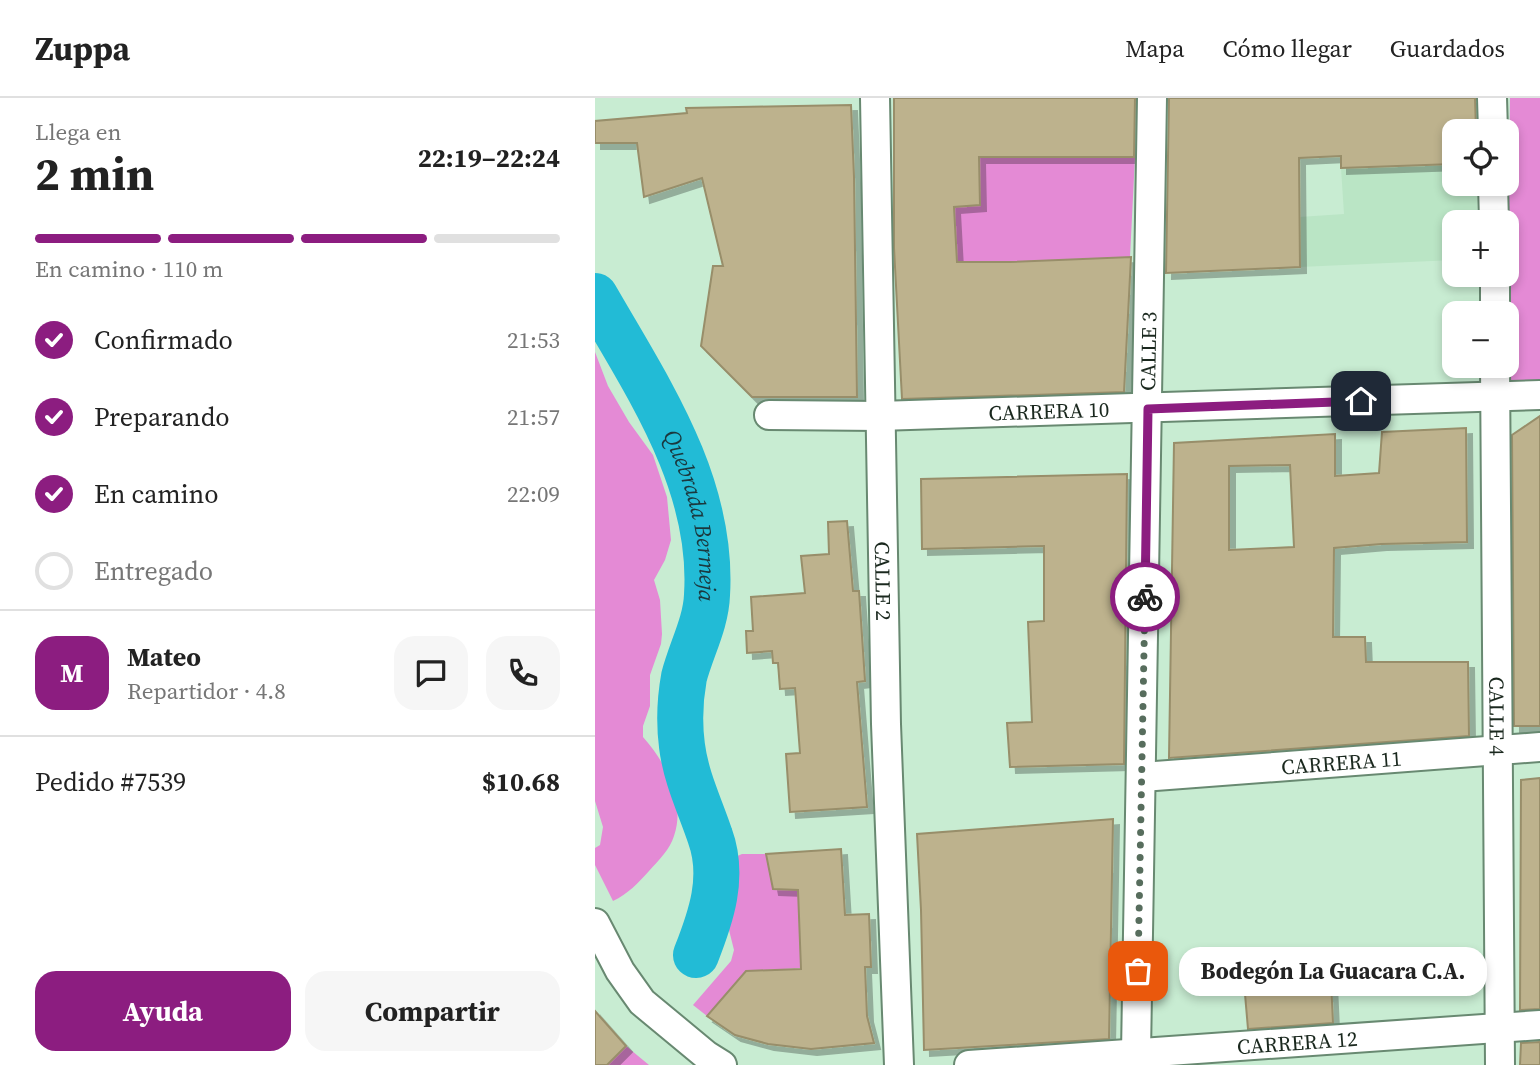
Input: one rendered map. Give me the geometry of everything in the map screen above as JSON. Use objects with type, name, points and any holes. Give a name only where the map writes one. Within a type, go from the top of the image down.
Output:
[{"type":"street","name":"CALLE 2","points":[[874,98],[886,737],[899,1065]]},
{"type":"street","name":"CALLE 3","points":[[1135,1059],[1152,98]]},
{"type":"street","points":[[1492,98],[1493,119]]},
{"type":"street","name":"CALLE 4","points":[[1495,378],[1500,1065]]},
{"type":"street","name":"CARRERA 10","points":[[769,415],[879,416],[1540,395]]},
{"type":"street","name":"CARRERA 11","points":[[1142,777],[1540,747]]},
{"type":"street","points":[[595,923],[620,971],[642,1002],[714,1060]]},
{"type":"street","name":"CARRERA 12","points":[[969,1065],[1135,1059],[1540,1025]]},
{"type":"shaded area","points":[[1510,98],[1540,98],[1540,383],[1507,383],[1507,378],[1519,378],[1519,301],[1508,301],[1508,287],[1519,287],[1519,210],[1509,210],[1509,196],[1519,196],[1519,119],[1510,119]]},
{"type":"shaded area","points":[[1135,157],[1130,257],[1010,262],[895,262],[894,235],[955,233],[954,207],[980,205],[979,158]]},
{"type":"shaded area","points":[[1442,164],[1442,196],[1477,196],[1477,210],[1442,210],[1442,261],[1300,267],[1299,217],[1344,214],[1341,168]]},
{"type":"shaded area","points":[[595,352],[608,386],[653,455],[667,497],[671,540],[665,560],[654,580],[660,600],[662,634],[650,675],[650,706],[643,726],[643,737],[659,758],[672,783],[676,796],[677,822],[672,841],[664,854],[633,888],[613,901],[595,865],[595,848],[600,845],[603,827],[595,801]]},
{"type":"shaded area","points":[[742,854],[766,854],[773,889],[798,890],[801,968],[746,971],[707,1016],[693,1005],[731,961],[734,950],[725,914],[728,868],[735,857]]},
{"type":"shaded area","points":[[626,1046],[649,1065],[607,1065]]},
{"type":"building","points":[[894,98],[1135,98],[1134,157],[979,157],[980,205],[954,207],[957,262],[1131,257],[1124,392],[902,399],[894,248]]},
{"type":"building","points":[[1169,98],[1475,98],[1476,119],[1442,119],[1442,164],[1341,168],[1341,156],[1299,158],[1300,267],[1166,273]]},
{"type":"building","points":[[851,105],[857,397],[752,397],[701,346],[713,266],[723,266],[702,178],[644,197],[637,143],[595,143],[595,121],[687,113],[686,108]]},
{"type":"building","points":[[1540,416],[1540,726],[1514,726],[1512,435]]},
{"type":"building","points":[[1466,428],[1467,542],[1334,548],[1333,637],[1365,637],[1366,662],[1468,662],[1469,736],[1169,758],[1174,443],[1335,434],[1335,476],[1379,473],[1382,432]],"holes":[[[1290,465],[1294,547],[1229,550],[1229,466]]]},
{"type":"building","points":[[1127,474],[1124,764],[1010,767],[1007,723],[1032,722],[1028,622],[1044,621],[1044,546],[922,549],[921,479]]},
{"type":"building","points":[[847,521],[853,591],[859,591],[865,681],[857,682],[867,807],[790,812],[786,754],[800,753],[795,688],[780,689],[778,663],[773,663],[772,651],[747,653],[746,631],[753,631],[751,597],[805,593],[801,556],[829,554],[828,522]]},
{"type":"building","points":[[1540,778],[1540,1009],[1520,1010],[1521,780]]},
{"type":"building","points":[[1113,819],[1109,1039],[924,1050],[917,834]]},
{"type":"building","points":[[841,849],[845,915],[869,914],[871,967],[865,967],[867,1016],[874,1043],[811,1049],[768,1044],[735,1035],[707,1016],[746,971],[801,969],[798,890],[773,889],[766,854]]},
{"type":"building","points":[[1242,959],[1330,959],[1333,1023],[1248,1029]]},
{"type":"building","points":[[595,1011],[626,1046],[607,1065],[595,1065]]},
{"type":"building","points":[[1540,1042],[1540,1065],[1520,1065],[1521,1043]]},
{"type":"waterway","name":"Quebrada Bermeja","points":[[595,296],[656,402],[689,476],[700,514],[706,554],[707,595],[701,626],[684,677],[680,711],[681,737],[690,781],[714,851],[716,882],[707,926],[696,955]]},
{"type":"way so far","points":[[1138,971],[1145,597]]},
{"type":"place","name":"Bodegón La Guacara C.A.","points":[[1138,971]]},
{"type":"route","points":[[1145,597],[1148,409],[1361,401]]}]
